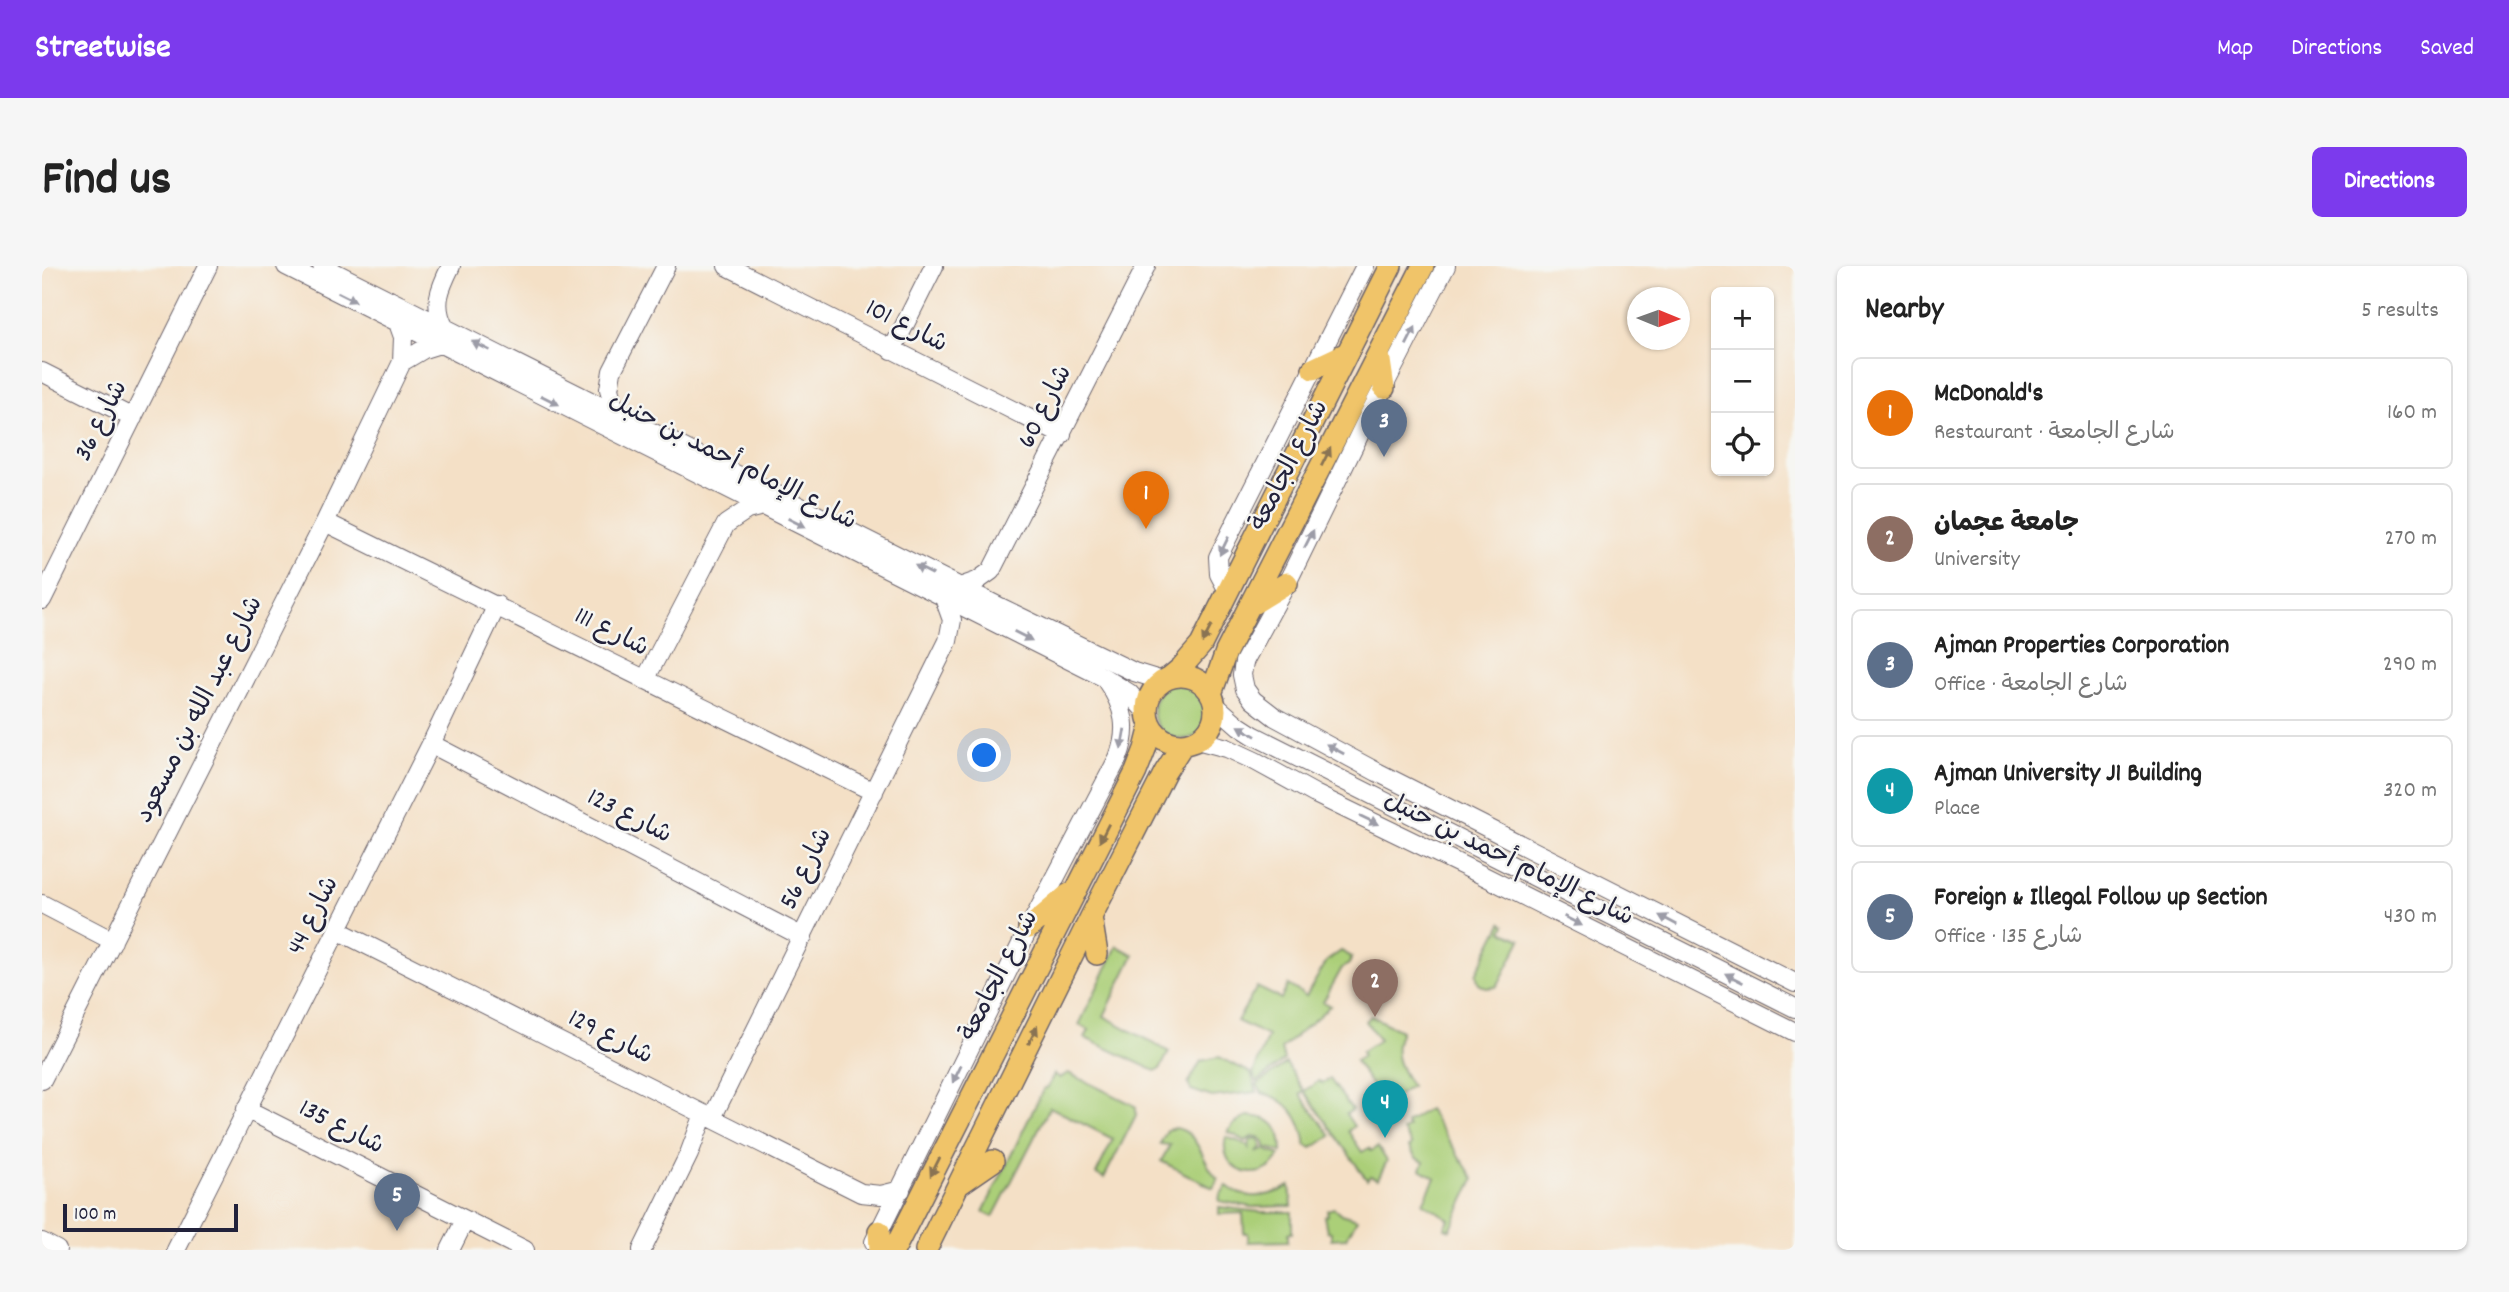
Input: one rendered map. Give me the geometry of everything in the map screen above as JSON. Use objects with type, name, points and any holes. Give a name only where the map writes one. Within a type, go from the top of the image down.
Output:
[{"type":"main road","name":"شارع الجامعة","points":[[1213,699],[1226,652],[1423,266]]},
{"type":"main road","name":"شارع الجامعة","points":[[1166,680],[1181,668],[1201,645],[1389,268]]},
{"type":"main road","points":[[1313,369],[1347,353]]},
{"type":"main road","points":[[1379,354],[1384,388]]},
{"type":"main road","points":[[1249,606],[1287,583]]},
{"type":"main road","points":[[1179,676],[1198,680],[1213,699],[1211,724],[1190,742],[1168,741],[1156,732],[1149,720],[1147,707],[1152,692],[1166,680],[1179,676]]},
{"type":"main road","name":"شارع الجامعة","points":[[894,1250],[1141,761],[1149,720]]},
{"type":"main road","name":"شارع الجامعة","points":[[926,1250],[1165,772],[1190,742]]},
{"type":"main road","points":[[1029,928],[1076,888]]},
{"type":"main road","points":[[1091,917],[1097,954]]},
{"type":"main road","points":[[959,1184],[993,1161]]},
{"type":"street","name":"شارع 36","points":[[42,600],[208,266]]},
{"type":"street","name":"شارع الإمام أحمد بن حنبل","points":[[286,266],[443,336],[719,484],[944,598],[996,614],[1128,669],[1166,680]]},
{"type":"street","name":"شارع الإمام أحمد بن حنبل","points":[[322,266],[402,316]]},
{"type":"street","points":[[402,362],[443,336],[438,309],[440,289],[451,266]]},
{"type":"street","points":[[616,414],[609,388],[612,371],[666,266]]},
{"type":"street","name":"شارع 101","points":[[727,266],[1062,435]]},
{"type":"street","points":[[892,350],[934,266]]},
{"type":"street","name":"شارع 60","points":[[991,570],[1146,266]]},
{"type":"street","points":[[1228,591],[1219,574],[1219,557],[1365,266]]},
{"type":"street","points":[[1446,266],[1287,583],[1244,662],[1242,675],[1245,688],[1253,700],[1275,717],[1377,772],[1795,984]]},
{"type":"street","points":[[402,316],[440,289]]},
{"type":"street","name":"شارع عبد الله بن مسعود","points":[[42,1080],[325,522],[402,362],[402,316]]},
{"type":"street","name":"شارع الإمام أحمد بن حنبل","points":[[443,336],[572,392],[960,587],[996,614],[1129,693],[1149,720]]},
{"type":"street","points":[[572,392],[590,388],[612,371]]},
{"type":"street","points":[[42,372],[133,418]]},
{"type":"street","points":[[719,484],[725,499],[726,524]]},
{"type":"street","points":[[645,680],[726,524],[747,510],[762,506]]},
{"type":"street","name":"شارع 111","points":[[325,522],[874,792]]},
{"type":"street","points":[[960,587],[977,581],[991,570]]},
{"type":"street","points":[[948,641],[966,626],[996,614],[991,570]]},
{"type":"street","name":"شارع 56","points":[[642,1250],[689,1154],[695,1149],[803,937],[948,641],[952,620],[944,598]]},
{"type":"street","name":"شارع 44","points":[[176,1250],[431,744],[497,605]]},
{"type":"street","points":[[870,1250],[880,1240],[901,1190],[1029,928],[1122,746],[1125,733],[1122,708],[1103,677]]},
{"type":"street","name":"شارع الإمام أحمد بن حنبل","points":[[1213,699],[1239,726],[1287,752],[1795,1009]]},
{"type":"street","points":[[1275,717],[1287,752]]},
{"type":"street","name":"شارع الإمام أحمد بن حنبل","points":[[1190,742],[1227,748],[1255,761],[1315,794],[1480,873],[1795,1032]]},
{"type":"street","name":"شارع 123","points":[[431,744],[803,937]]},
{"type":"street","points":[[1355,787],[1377,772]]},
{"type":"street","points":[[1592,880],[1596,909]]},
{"type":"street","points":[[42,904],[115,937]]},
{"type":"street","name":"شارع 129","points":[[337,930],[861,1193],[881,1195],[901,1190]]},
{"type":"street","points":[[1678,949],[1711,942]]},
{"type":"street","name":"شارع 135","points":[[246,1109],[525,1250]]},
{"type":"street","points":[[861,1193],[874,1208],[880,1240]]},
{"type":"street","points":[[450,1250],[465,1220]]},
{"type":"street","points":[[42,1242],[57,1250]]},
{"type":"green space","points":[[1182,681],[1193,683],[1206,694],[1211,710],[1209,721],[1198,734],[1182,739],[1171,737],[1158,726],[1153,710],[1155,699],[1166,686]]},
{"type":"green space","points":[[1502,923],[1505,925],[1502,931],[1521,940],[1496,987],[1486,988],[1479,984],[1476,974]]},
{"type":"green space","points":[[1117,946],[1134,955],[1104,1016],[1169,1052],[1160,1069],[1155,1071],[1085,1038],[1089,1030],[1079,1025]]},
{"type":"green space","points":[[1341,951],[1352,957],[1349,964],[1342,968],[1323,1002],[1330,1006],[1281,1049],[1284,1060],[1257,1082],[1253,1074],[1268,1036],[1237,1021],[1257,987],[1281,999],[1288,985],[1306,996],[1327,961]]},
{"type":"green space","points":[[1371,1016],[1401,1031],[1397,1046],[1398,1060],[1411,1086],[1390,1101],[1383,1091],[1378,1094],[1355,1061],[1363,1056],[1361,1052],[1379,1040],[1366,1021]]},
{"type":"green space","points":[[1219,1057],[1251,1073],[1257,1092],[1212,1097],[1191,1090],[1188,1084],[1201,1061]]},
{"type":"green space","points":[[1286,1063],[1304,1091],[1300,1094],[1331,1136],[1312,1148],[1306,1145],[1301,1127],[1287,1105],[1262,1093],[1257,1085]]},
{"type":"green space","points":[[1068,1073],[1136,1108],[1136,1115],[1104,1178],[1096,1174],[1113,1139],[1050,1107],[993,1217],[983,1212],[1044,1088],[1047,1089],[1054,1074],[1060,1078]]},
{"type":"green space","points":[[1330,1079],[1352,1110],[1346,1114],[1354,1126],[1348,1131],[1362,1152],[1378,1147],[1387,1161],[1378,1179],[1370,1176],[1367,1180],[1304,1091],[1319,1081],[1322,1083]]},
{"type":"green space","points":[[1428,1109],[1474,1179],[1450,1230],[1445,1228],[1449,1219],[1423,1203],[1435,1178],[1421,1169],[1424,1162],[1416,1158],[1403,1131],[1408,1127],[1406,1123]]},
{"type":"green space","points":[[1248,1116],[1264,1119],[1275,1125],[1282,1152],[1265,1147],[1263,1140],[1258,1137],[1246,1141],[1228,1132],[1233,1125]]},
{"type":"green space","points":[[1167,1130],[1183,1130],[1195,1142],[1218,1179],[1213,1188],[1161,1161],[1170,1145],[1160,1144]]},
{"type":"green space","points":[[1226,1137],[1246,1144],[1249,1149],[1250,1140],[1258,1138],[1262,1146],[1256,1153],[1264,1149],[1280,1155],[1263,1171],[1243,1171],[1228,1159]]},
{"type":"green space","points":[[1227,1186],[1242,1194],[1258,1196],[1290,1186],[1292,1206],[1253,1207],[1219,1201]]},
{"type":"green space","points":[[1219,1207],[1260,1212],[1292,1212],[1292,1233],[1288,1233],[1288,1241],[1248,1242],[1248,1233],[1244,1233],[1243,1213],[1219,1214]]},
{"type":"green space","points":[[1334,1208],[1341,1214],[1357,1219],[1346,1238],[1331,1239],[1331,1232],[1327,1231],[1324,1216],[1328,1215],[1327,1210]]},
{"type":"place","name":"Ajman Properties Corporation","points":[[1384,457]]},
{"type":"place","name":"McDonald's","points":[[1146,529]]},
{"type":"place","name":"جامعة عجمان","points":[[1375,1017]]},
{"type":"place","name":"Ajman University J1 Building","points":[[1385,1138]]},
{"type":"place","name":"Foreign & Illegal Follow up Section","points":[[397,1231]]}]
